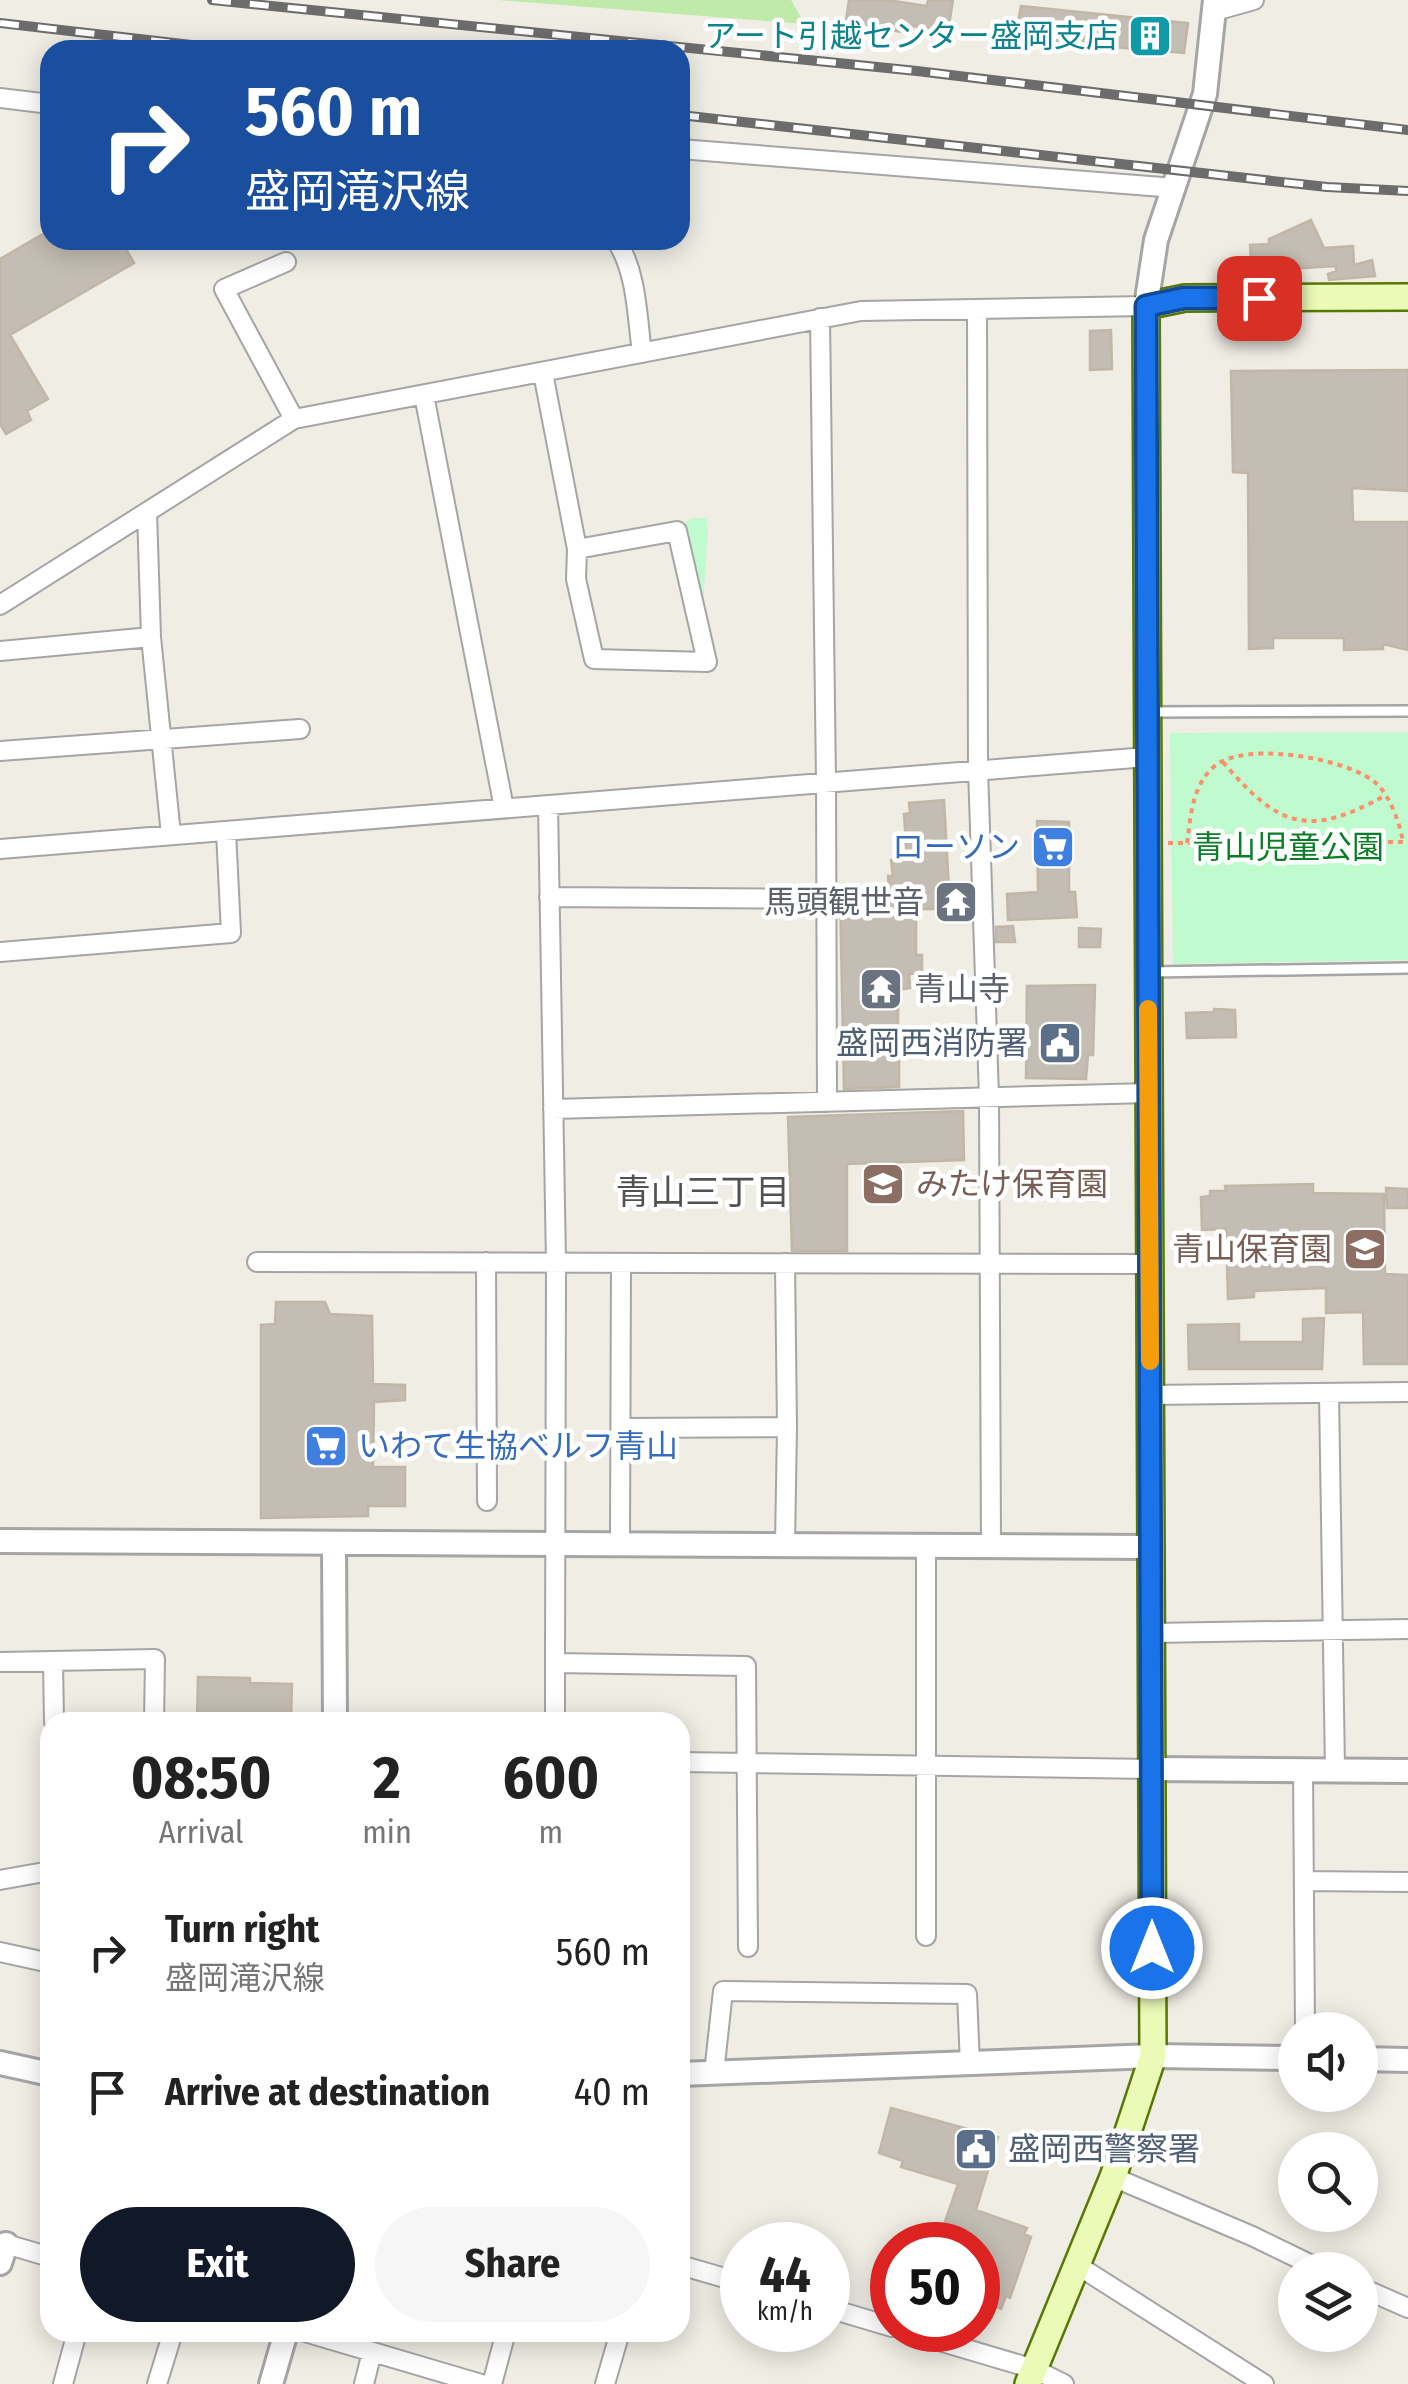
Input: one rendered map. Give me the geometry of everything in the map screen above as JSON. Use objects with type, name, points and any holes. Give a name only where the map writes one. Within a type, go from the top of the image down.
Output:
[{"type":"main road","points":[[1031,2376],[1113,2177],[1153,2056],[1146,306],[1184,298],[1408,297]]},
{"type":"street","points":[[0,605],[294,419],[860,311],[1146,306],[1156,240],[1206,94],[1215,6],[1254,0]]},
{"type":"street","points":[[0,98],[40,103]]},
{"type":"street","points":[[690,150],[1175,188]]},
{"type":"street","points":[[622,250],[631,275],[642,353]]},
{"type":"street","points":[[286,262],[224,289],[294,419]]},
{"type":"street","points":[[976,310],[978,769],[989,1098],[991,1546]]},
{"type":"street","points":[[820,318],[826,1102]]},
{"type":"street","points":[[543,374],[577,549],[576,579],[594,659],[707,662],[676,532],[577,549]]},
{"type":"street","points":[[424,395],[504,808]]},
{"type":"street","points":[[146,512],[152,637],[171,835]]},
{"type":"street","points":[[0,651],[152,637]]},
{"type":"street","points":[[0,751],[300,728]]},
{"type":"street","points":[[0,849],[1147,757]]},
{"type":"street","points":[[548,805],[556,1263],[555,1712]]},
{"type":"street","points":[[0,952],[232,934],[226,831]]},
{"type":"street","points":[[550,897],[826,899]]},
{"type":"street","points":[[553,1108],[1148,1094]]},
{"type":"street","points":[[257,1262],[1148,1264]]},
{"type":"street","points":[[486,1262],[487,1501]]},
{"type":"street","points":[[620,1544],[622,1263]]},
{"type":"street","points":[[785,1263],[785,1545]]},
{"type":"street","points":[[1151,1395],[1408,1392]]},
{"type":"street","points":[[1330,1393],[1335,1770]]},
{"type":"street","points":[[620,1428],[788,1427]]},
{"type":"street","points":[[0,1541],[1151,1547]]},
{"type":"street","points":[[334,1543],[334,1712]]},
{"type":"street","points":[[926,1546],[926,1936]]},
{"type":"street","points":[[1151,1633],[1408,1629]]},
{"type":"street","points":[[0,1662],[155,1659],[154,1712]]},
{"type":"street","points":[[53,1661],[54,1712]]},
{"type":"street","points":[[555,1663],[746,1666],[748,1947]]},
{"type":"street","points":[[690,1762],[1408,1771]]},
{"type":"street","points":[[1302,1770],[1305,2012]]},
{"type":"street","points":[[0,1880],[40,1873]]},
{"type":"street","points":[[1304,1881],[1408,1882]]},
{"type":"street","points":[[0,1952],[40,1961]]},
{"type":"street","points":[[715,2064],[722,1991],[967,1994],[970,2064]]},
{"type":"street","points":[[690,2074],[1153,2056],[1278,2058]]},
{"type":"street","points":[[1378,2059],[1408,2060]]},
{"type":"street","points":[[0,2062],[40,2072]]},
{"type":"street","points":[[1113,2177],[1282,2252]]},
{"type":"street","points":[[3,2254],[40,2256]]},
{"type":"street","points":[[1077,2264],[1264,2384]]},
{"type":"street","points":[[690,2268],[720,2277]]},
{"type":"street","points":[[1378,2295],[1408,2308]]},
{"type":"street","points":[[62,2384],[74,2342]]},
{"type":"street","points":[[157,2384],[170,2342]]},
{"type":"street","points":[[270,2384],[283,2342]]},
{"type":"street","points":[[339,2342],[481,2384]]},
{"type":"street","points":[[492,2384],[503,2342]]},
{"type":"street","points":[[605,2384],[617,2342]]},
{"type":"street","points":[[364,2384],[372,2352]]},
{"type":"street","points":[[964,2352],[1064,2384]]},
{"type":"lane","points":[[1147,712],[1408,711]]},
{"type":"lane","points":[[1148,972],[1408,968]]},
{"type":"path","points":[[1167,843],[1187,843],[1406,842],[1386,796],[1366,776],[1336,764],[1258,753],[1222,762],[1202,782],[1194,797],[1187,843]]},
{"type":"path","points":[[1222,762],[1266,806],[1294,821],[1336,819],[1386,796]]},
{"type":"green space","points":[[498,0],[791,0],[805,24]]},
{"type":"green space","points":[[691,518],[706,518],[708,528],[702,619],[683,525]]},
{"type":"green space","name":"青山児童公園","points":[[1408,732],[1408,960],[1173,964],[1170,733]]},
{"type":"building","points":[[849,0],[927,6],[928,0],[953,0],[948,31],[913,26],[912,34],[846,21]]},
{"type":"building","points":[[1021,6],[1188,23],[1184,53],[1015,39]]},
{"type":"building","points":[[1311,220],[1324,248],[1353,246],[1354,265],[1372,260],[1375,276],[1329,280],[1328,274],[1336,271],[1336,266],[1272,270],[1272,275],[1252,276],[1250,245],[1269,244],[1269,239]]},
{"type":"building","points":[[40,236],[40,250],[127,250],[134,263],[10,335],[48,399],[27,411],[31,420],[6,434],[0,424],[0,259]]},
{"type":"building","points":[[1111,330],[1112,369],[1090,370],[1090,331]]},
{"type":"building","points":[[1408,370],[1408,491],[1352,488],[1353,522],[1408,522],[1408,650],[1383,644],[1383,649],[1344,650],[1344,638],[1273,638],[1273,648],[1249,649],[1248,473],[1233,472],[1231,371]]},
{"type":"building","points":[[944,800],[949,890],[963,890],[963,909],[916,909],[916,955],[922,955],[922,973],[909,974],[910,988],[898,990],[898,1036],[913,1035],[913,1055],[899,1056],[899,1087],[844,1089],[840,891],[889,891],[888,876],[893,876],[891,860],[907,860],[904,814],[910,813],[909,803]]},
{"type":"building","points":[[1037,821],[1069,822],[1069,892],[1075,892],[1077,917],[1008,920],[1007,894],[1038,892]]},
{"type":"building","points":[[1013,926],[1015,942],[996,942],[996,927]]},
{"type":"building","points":[[1079,928],[1101,929],[1100,947],[1079,947]]},
{"type":"building","points":[[1095,985],[1093,1055],[1088,1055],[1086,1079],[1026,1078],[1027,986]]},
{"type":"building","points":[[1235,1010],[1236,1037],[1187,1038],[1186,1013]]},
{"type":"building","points":[[963,1111],[964,1160],[847,1164],[847,1251],[792,1251],[788,1117]]},
{"type":"building","points":[[1313,1184],[1313,1193],[1384,1194],[1385,1274],[1408,1275],[1408,1364],[1364,1364],[1363,1312],[1326,1313],[1326,1288],[1254,1291],[1254,1297],[1228,1299],[1226,1229],[1202,1230],[1201,1197],[1210,1196],[1210,1191],[1226,1191],[1225,1186]]},
{"type":"building","points":[[1386,1188],[1408,1189],[1408,1208],[1387,1208]]},
{"type":"building","points":[[276,1302],[325,1302],[330,1314],[372,1316],[373,1384],[405,1385],[405,1400],[374,1402],[373,1467],[405,1467],[405,1506],[368,1506],[368,1516],[261,1518],[261,1325],[275,1324]]},
{"type":"building","points":[[1324,1318],[1322,1369],[1189,1369],[1188,1325],[1239,1324],[1239,1342],[1303,1342],[1303,1319]]},
{"type":"building","points":[[198,1677],[292,1684],[291,1712],[197,1712]]},
{"type":"building","points":[[891,2108],[998,2137],[976,2210],[1027,2228],[1024,2234],[1031,2237],[1010,2298],[1006,2296],[1001,2309],[1000,2222],[945,2222],[958,2184],[901,2167],[903,2161],[879,2153]]},
{"type":"railway","points":[[212,0],[609,40]]},
{"type":"railway","points":[[0,23],[148,40]]},
{"type":"railway","points":[[690,48],[917,71],[1408,130]]},
{"type":"railway","points":[[690,116],[1327,187],[1408,191]]},
{"type":"slow traffic","points":[[1148,1009],[1150,1361]]},
{"type":"place","name":"アート引越センター盛岡支店","points":[[1150,36]]},
{"type":"place","name":"ローソン","points":[[1053,847]]},
{"type":"place","name":"馬頭観世音","points":[[956,902]]},
{"type":"place","name":"青山寺","points":[[881,989]]},
{"type":"place","name":"盛岡西消防署","points":[[1060,1043]]},
{"type":"place","name":"みたけ保育園","points":[[883,1184]]},
{"type":"place","name":"青山保育園","points":[[1365,1249]]},
{"type":"place","name":"いわて生協ベルフ青山","points":[[326,1446]]},
{"type":"place","name":"盛岡西警察署","points":[[976,2149]]},
{"type":"district","name":"青山三丁目","points":[[703,1192]]},
{"type":"route","points":[[1152,1948],[1146,306],[1184,298],[1259,298]]}]
